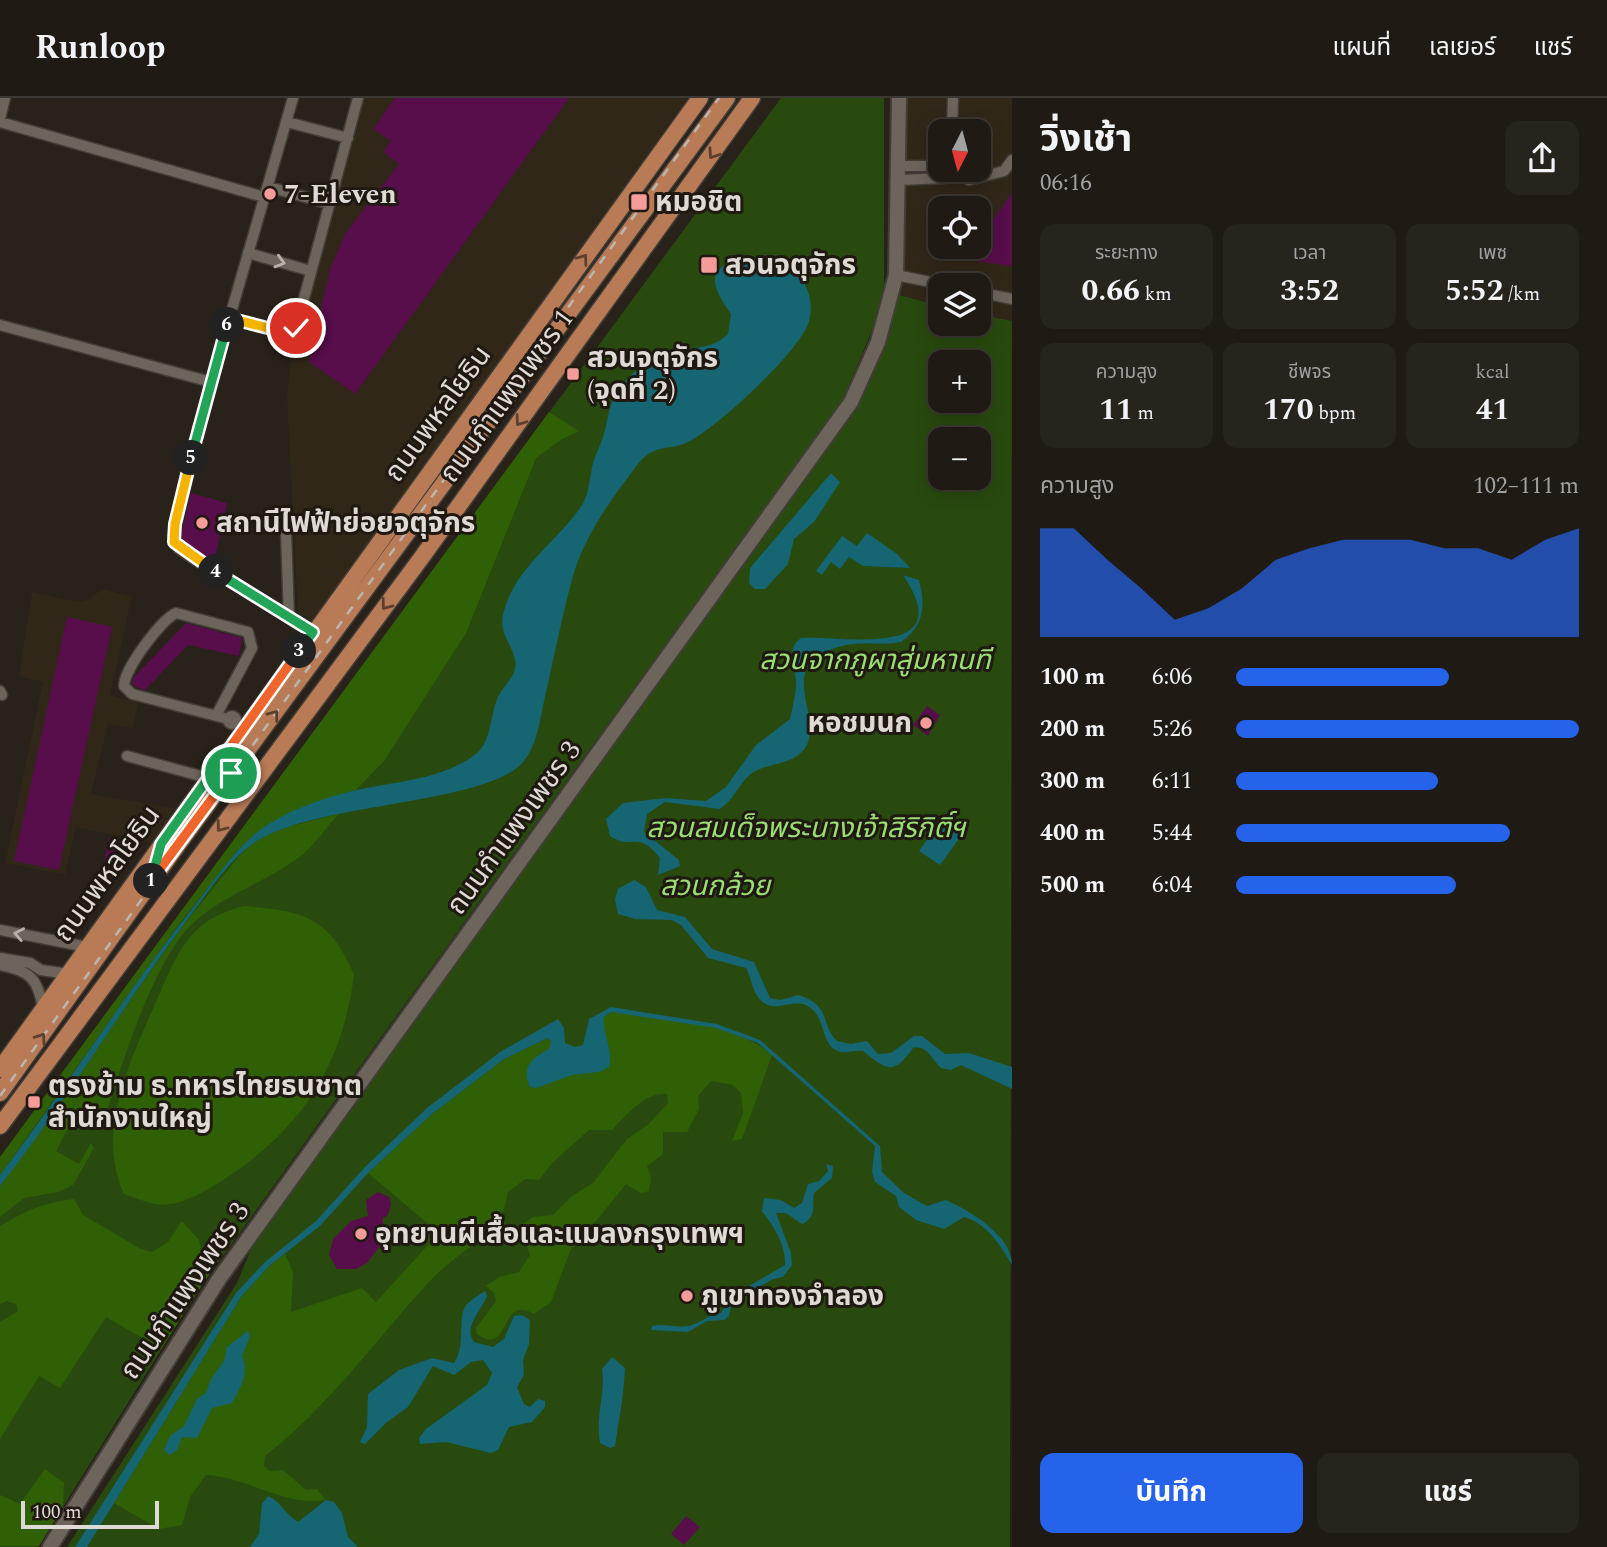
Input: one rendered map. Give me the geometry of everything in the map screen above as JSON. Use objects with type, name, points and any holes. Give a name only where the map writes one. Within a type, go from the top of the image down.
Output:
[{"type":"main road","name":"ถนนพหลโยธิน","points":[[0,1069],[208,778],[236,723],[313,632],[700,98]]},
{"type":"main road","name":"ถนนพหลโยธิน","points":[[0,1093],[727,98]]},
{"type":"main road","name":"ถนนกำแพงเพชร 1","points":[[0,1126],[430,547],[752,98]]},
{"type":"main road","points":[[542,314],[584,293]]},
{"type":"main road","points":[[151,883],[161,844]]},
{"type":"street","points":[[5,98],[0,120],[267,192],[330,204]]},
{"type":"street","points":[[293,98],[211,382],[175,524],[174,542],[191,557],[313,632]]},
{"type":"street","points":[[229,318],[293,333],[358,98]]},
{"type":"street","name":"ถนนกำแพงเพชร 3","points":[[50,1547],[219,1279],[851,402],[878,342],[896,275],[899,98]]},
{"type":"street","points":[[952,119],[953,98]]},
{"type":"street","points":[[287,122],[348,138]]},
{"type":"street","points":[[991,174],[1004,171],[1012,160]]},
{"type":"street","points":[[899,173],[928,168]]},
{"type":"street","points":[[899,173],[928,176]]},
{"type":"street","points":[[248,253],[311,271]]},
{"type":"street","points":[[896,275],[928,282]]},
{"type":"street","points":[[991,295],[1012,299]]},
{"type":"street","points":[[0,325],[211,382]]},
{"type":"street","points":[[286,531],[289,618]]},
{"type":"street","points":[[216,714],[252,648],[252,637],[248,632],[176,613],[160,625],[125,675],[124,686],[132,694],[216,714],[236,723]]},
{"type":"street","points":[[127,756],[208,778]]},
{"type":"street","points":[[0,930],[87,947]]},
{"type":"street","points":[[0,958],[30,963],[41,970]]},
{"type":"street","points":[[0,965],[25,970],[33,979]]},
{"type":"street","points":[[43,1010],[33,972],[41,970],[68,974]]},
{"type":"shaded area","points":[[355,98],[687,98],[315,623],[298,615],[287,395],[295,320]]},
{"type":"shaded area","points":[[901,98],[1012,98],[1012,321],[991,317],[991,273],[928,273],[928,303],[899,295]]},
{"type":"shaded area","points":[[103,589],[132,597],[110,695],[138,703],[133,728],[108,724],[91,794],[179,809],[153,843],[76,827],[65,875],[5,863],[43,682],[19,676],[32,592],[78,602],[87,600]]},
{"type":"green space","name":"สวนจตุจักร","points":[[781,98],[884,98],[884,286],[873,328],[843,399],[199,1289],[38,1547],[0,1547],[0,1157]]},
{"type":"green space","points":[[899,295],[928,303],[928,336],[991,336],[991,317],[1012,321],[1010,1547],[67,1547],[237,1283],[255,1240],[854,407],[887,333]]},
{"type":"green space","points":[[549,412],[579,431],[562,439],[536,458],[466,633],[384,761],[356,790],[305,806],[271,823],[238,850],[176,928],[0,1175],[0,1157]]},
{"type":"green space","points":[[339,814],[303,854],[207,912],[179,939],[151,989],[139,1018],[102,1127],[84,1121],[71,1123],[56,1151],[79,1164],[91,1143],[94,1148],[73,1185],[58,1192],[24,1198],[0,1217],[0,1186],[179,931],[240,855],[254,842],[275,830]]},
{"type":"green space","points":[[244,906],[298,914],[324,928],[335,940],[354,974],[340,1039],[328,1067],[294,1119],[248,1163],[205,1191],[172,1204],[155,1204],[124,1194],[116,1170],[114,1121],[119,1097],[136,1049],[170,969],[184,944],[208,921]]},
{"type":"green space","points":[[612,1012],[717,1028],[755,1043],[772,1055],[742,1139],[732,1141],[743,1113],[741,1093],[733,1085],[711,1081],[698,1096],[699,1109],[687,1132],[663,1132],[663,1154],[647,1166],[651,1178],[649,1191],[641,1193],[626,1184],[596,1221],[581,1232],[570,1251],[551,1302],[534,1314],[523,1310],[515,1312],[501,1333],[488,1339],[477,1334],[476,1328],[496,1301],[494,1293],[486,1286],[499,1277],[519,1272],[530,1255],[520,1226],[533,1217],[553,1215],[572,1196],[593,1183],[627,1139],[649,1124],[668,1103],[667,1094],[651,1096],[644,1100],[612,1130],[589,1130],[552,1163],[539,1180],[525,1179],[508,1192],[503,1210],[493,1226],[435,1275],[330,1395],[265,1456],[264,1466],[270,1471],[283,1470],[306,1490],[317,1489],[326,1500],[310,1501],[280,1496],[237,1481],[206,1475],[190,1497],[182,1525],[159,1529],[114,1503],[241,1297],[269,1266],[285,1254],[293,1272],[291,1312],[362,1288],[376,1302],[439,1233],[368,1173],[432,1114],[504,1059],[548,1038],[551,1042],[549,1050],[537,1055],[547,1061],[574,1072],[592,1072],[601,1068],[611,1060],[603,1029],[604,1017]]},
{"type":"green space","points":[[74,1199],[83,1215],[141,1249],[152,1252],[168,1242],[182,1221],[199,1240],[210,1273],[161,1349],[106,1317],[60,1388],[39,1376],[0,1439],[0,1322],[18,1311],[16,1304],[7,1301],[0,1304],[0,1226],[36,1208]]},
{"type":"green space","points":[[45,1469],[64,1483],[63,1507],[39,1546],[0,1546],[0,1495],[20,1504]]},
{"type":"water","points":[[754,257],[781,262],[802,280],[811,306],[808,324],[788,353],[754,390],[716,423],[686,443],[656,450],[644,457],[609,504],[585,546],[573,576],[538,730],[524,761],[505,775],[476,787],[319,818],[285,828],[246,849],[218,879],[161,955],[48,1121],[0,1186],[0,1175],[147,968],[250,838],[272,822],[307,805],[361,789],[448,770],[463,763],[482,748],[498,697],[512,676],[515,666],[502,622],[508,598],[525,570],[583,503],[616,394],[628,378],[651,361],[668,353],[711,345],[728,334],[731,314],[718,292],[716,275],[727,264]]},
{"type":"water","points":[[831,473],[840,482],[814,522],[794,539],[788,564],[765,589],[755,589],[749,583],[750,568]]},
{"type":"water","points":[[867,533],[897,554],[910,568],[863,566],[849,557],[840,569],[831,562],[822,575],[816,571],[842,536],[857,546]]},
{"type":"water","points":[[903,575],[919,580],[922,607],[915,629],[901,642],[842,646],[821,654],[809,665],[804,678],[804,692],[810,735],[800,754],[752,773],[720,809],[665,802],[647,814],[644,832],[679,860],[680,866],[658,875],[660,858],[646,844],[624,842],[610,836],[606,819],[623,803],[666,798],[706,801],[726,787],[756,745],[790,719],[796,684],[792,652],[801,638],[889,638],[907,632],[917,621],[917,602]]},
{"type":"water","points":[[943,817],[964,832],[940,865],[919,851]]},
{"type":"water","points":[[634,880],[646,887],[657,910],[685,917],[712,949],[754,962],[770,998],[781,1000],[798,995],[816,1004],[837,1041],[851,1044],[867,1041],[878,1054],[891,1053],[914,1036],[922,1036],[945,1054],[969,1053],[1012,1067],[1012,1089],[961,1065],[951,1070],[941,1068],[926,1051],[918,1048],[913,1048],[900,1063],[889,1067],[863,1051],[841,1052],[834,1049],[826,1039],[818,1017],[808,1006],[769,1006],[763,1003],[756,994],[746,968],[708,958],[681,925],[672,920],[635,919],[618,914],[615,899],[618,889]]},
{"type":"water","points":[[611,1007],[717,1024],[760,1040],[880,1146],[882,1172],[904,1193],[927,1206],[946,1200],[977,1217],[1005,1244],[1012,1265],[987,1230],[972,1220],[964,1217],[944,1229],[916,1220],[899,1207],[896,1196],[875,1182],[872,1172],[875,1146],[758,1043],[716,1028],[611,1012],[604,1017],[610,1055],[609,1067],[599,1072],[572,1075],[536,1088],[530,1087],[527,1069],[537,1056],[549,1049],[551,1042],[548,1038],[504,1059],[432,1114],[368,1173],[320,1226],[269,1266],[241,1297],[87,1547],[75,1547],[236,1293],[265,1262],[316,1221],[365,1167],[427,1108],[500,1052],[558,1019],[564,1028],[565,1043],[575,1047],[583,1045],[589,1019]]},
{"type":"water","points":[[826,1164],[833,1166],[832,1178],[814,1193],[813,1211],[807,1221],[802,1224],[786,1213],[776,1213],[791,1253],[792,1265],[783,1277],[773,1279],[732,1302],[729,1316],[724,1320],[707,1321],[688,1332],[651,1330],[652,1326],[657,1325],[688,1326],[721,1313],[730,1297],[785,1265],[781,1243],[762,1211],[764,1198],[781,1200],[794,1208],[802,1203],[808,1184],[819,1181],[828,1171]]},
{"type":"water","points":[[485,1291],[487,1296],[472,1325],[471,1336],[474,1342],[493,1347],[504,1339],[514,1316],[522,1315],[530,1320],[529,1344],[523,1360],[524,1375],[517,1387],[524,1404],[530,1407],[538,1399],[545,1401],[545,1407],[532,1422],[509,1427],[498,1450],[491,1453],[446,1442],[420,1444],[419,1438],[426,1429],[487,1385],[492,1373],[483,1360],[471,1362],[454,1375],[433,1366],[408,1407],[386,1423],[365,1444],[360,1442],[367,1427],[368,1394],[399,1370],[432,1358],[454,1363],[460,1348],[464,1309]]},
{"type":"water","points":[[248,1331],[250,1336],[242,1356],[244,1375],[232,1403],[212,1408],[197,1438],[182,1437],[177,1450],[169,1455],[164,1450],[170,1436],[184,1426],[197,1399],[206,1393],[211,1379],[224,1361],[227,1347]]},
{"type":"water","points":[[612,1357],[625,1368],[615,1446],[610,1448],[600,1443],[599,1423],[602,1369]]},
{"type":"water","points":[[268,1496],[298,1522],[326,1500],[334,1502],[342,1513],[348,1537],[358,1547],[250,1547],[259,1534],[262,1504]]},
{"type":"building","points":[[395,98],[569,98],[355,394],[309,362],[330,269],[345,234],[399,164],[383,152],[391,141],[373,129]]},
{"type":"building","points":[[1012,193],[1012,266],[973,259],[991,259],[991,222]]},
{"type":"building","name":"สถานีไฟฟ้าย่อยจตุจักร","points":[[191,493],[227,503],[214,563],[184,543],[181,535]]},
{"type":"building","points":[[67,617],[112,627],[59,870],[14,861]]},
{"type":"building","points":[[186,623],[242,638],[239,656],[188,645],[145,690],[132,684],[134,677]]},
{"type":"building","name":"หอชมนก","points":[[927,706],[940,715],[928,736],[913,725]]},
{"type":"building","points":[[109,838],[127,841],[133,851],[133,858],[123,866],[104,863]]},
{"type":"building","name":"อุทยานผีเสื้อและแมลงกรุงเทพฯ","points":[[378,1192],[389,1197],[391,1203],[388,1215],[383,1218],[384,1241],[367,1263],[356,1269],[337,1269],[329,1255],[333,1239],[351,1221],[368,1216],[366,1200]]},
{"type":"building","points":[[686,1516],[700,1527],[684,1545],[671,1534]]},
{"type":"railway","points":[[0,1096],[719,98]]},
{"type":"place","name":"7-Eleven","points":[[270,194]]},
{"type":"place","name":"หมอชิต","points":[[639,202]]},
{"type":"place","name":"สวนจตุจักร","points":[[709,265]]},
{"type":"place","name":"สวนจตุจักร (จุดที่ 2)","points":[[573,374]]},
{"type":"place","name":"สถานีไฟฟ้าย่อยจตุจักร","points":[[202,523]]},
{"type":"place","name":"หอชมนก","points":[[926,723]]},
{"type":"place","name":"ตรงข้าม ธ.ทหารไทยธนชาต สำนักงานใหญ่","points":[[34,1102]]},
{"type":"place","name":"อุทยานผีเสื้อและแมลงกรุงเทพฯ","points":[[361,1234]]},
{"type":"place","name":"ภูเขาทองจำลอง","points":[[687,1296]]},
{"type":"route","points":[[231,773],[151,883],[161,844],[313,632],[178,548],[173,535],[229,318],[287,333],[293,333],[296,328]]},
{"type":"park label","name":"สวนจากภูผาสู่มหานที","points":[[875,660]]},
{"type":"park label","name":"สวนสมเด็จพระนางเจ้าสิริกิติ์ฯ","points":[[806,828]]},
{"type":"park label","name":"สวนกล้วย","points":[[715,886]]}]
